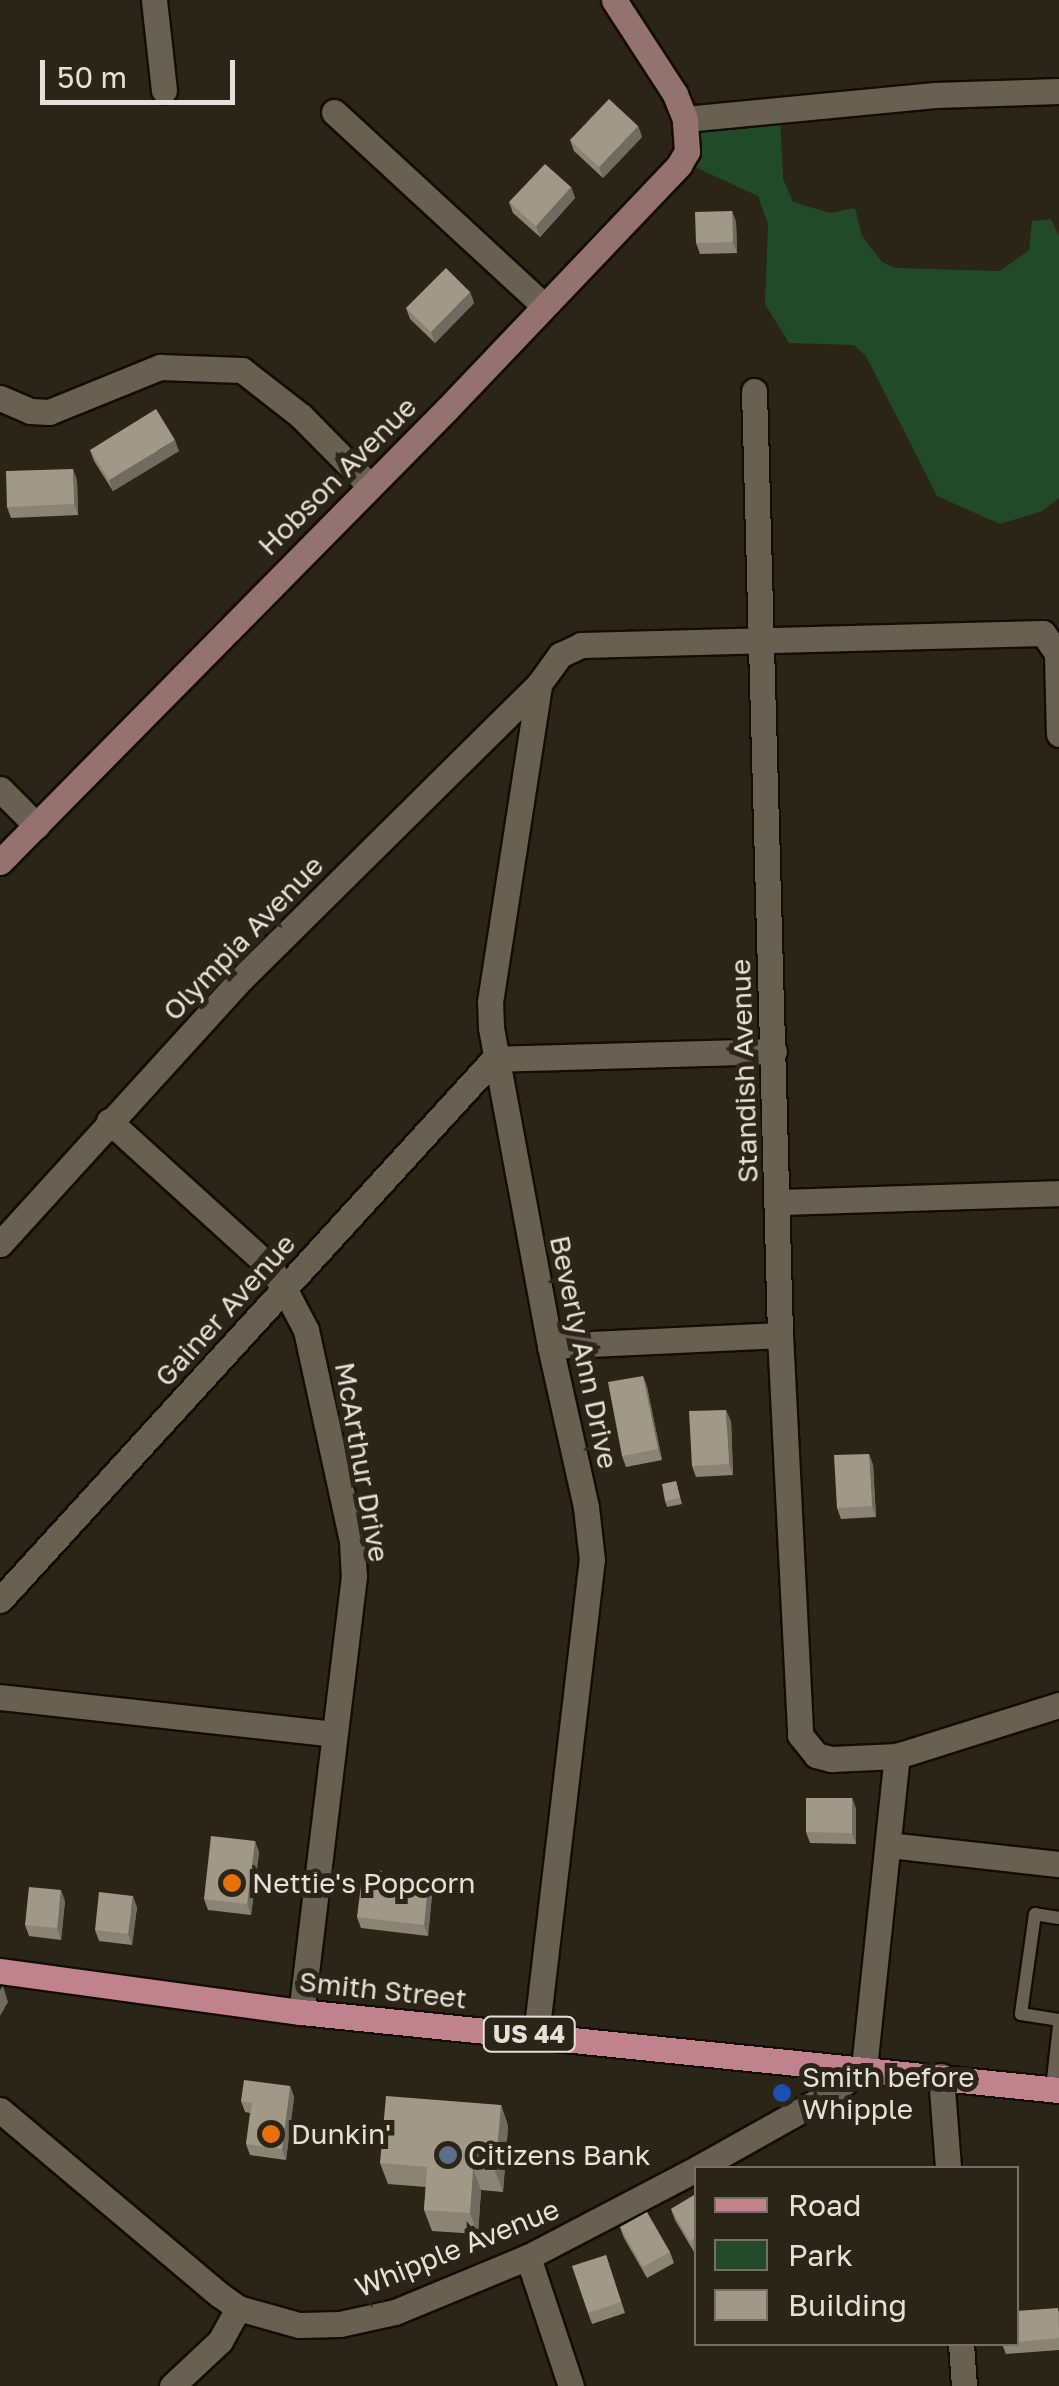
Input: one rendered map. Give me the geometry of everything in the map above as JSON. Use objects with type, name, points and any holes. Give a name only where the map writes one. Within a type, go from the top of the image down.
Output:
[{"type":"main road","name":"Smith Street","points":[[0,1971],[301,2012],[1056,2090]]},
{"type":"street","points":[[154,0],[164,90]]},
{"type":"street","points":[[614,0],[666,79],[685,119],[726,111],[934,95],[1059,92]]},
{"type":"street","points":[[334,112],[543,306]]},
{"type":"street","name":"Hobson Avenue","points":[[0,862],[368,484],[447,409],[679,166],[688,151],[685,119]]},
{"type":"street","points":[[0,398],[30,411],[48,412],[160,366],[242,370],[290,405],[368,484]]},
{"type":"street","name":"Standish Avenue","points":[[754,391],[780,1336],[798,1718],[806,1747],[831,1759],[897,1756]]},
{"type":"street","name":"Olympia Avenue","points":[[0,1244],[241,979],[539,684],[560,655],[580,645],[1044,633],[1057,652],[1059,734]]},
{"type":"street","name":"Beverly Ann Drive","points":[[536,2035],[592,1560],[586,1506],[494,1060],[490,1002],[539,684]]},
{"type":"street","points":[[0,790],[37,826]]},
{"type":"street","points":[[494,1060],[774,1051]]},
{"type":"street","name":"Gainer Avenue","points":[[0,1600],[494,1060]]},
{"type":"street","name":"McArthur Drive","points":[[109,1122],[270,1267],[306,1330],[354,1560],[301,2012]]},
{"type":"street","points":[[778,1202],[1059,1192]]},
{"type":"street","points":[[550,1346],[780,1336]]},
{"type":"street","points":[[0,1697],[333,1734]]},
{"type":"street","points":[[864,2068],[897,1756],[1059,1705]]},
{"type":"street","points":[[889,1844],[1059,1864]]},
{"type":"street","name":"Whipple Avenue","points":[[702,2166],[828,2094],[864,2068]]},
{"type":"street","points":[[941,2076],[948,2166]]},
{"type":"street","name":"Whipple Avenue","points":[[0,2110],[238,2308],[299,2325],[370,2319],[528,2257],[694,2171]]},
{"type":"street","points":[[528,2257],[570,2386]]},
{"type":"street","points":[[172,2386],[220,2341],[238,2308]]},
{"type":"street","points":[[961,2346],[964,2386]]},
{"type":"lane","points":[[1056,2090],[1059,2023],[1021,2014],[1035,1914],[1059,1918]]},
{"type":"green space","points":[[780,114],[783,179],[793,202],[830,213],[855,208],[862,236],[882,262],[895,268],[1000,271],[1029,250],[1032,221],[1051,219],[1059,236],[1059,498],[1042,511],[1000,524],[937,496],[866,356],[854,345],[789,343],[765,304],[768,224],[758,196],[684,162],[686,130]]},
{"type":"building","points":[[609,99],[638,126],[599,167],[570,140]]},
{"type":"building","points":[[545,164],[571,187],[536,226],[509,202]]},
{"type":"building","points":[[732,211],[733,242],[696,243],[695,212]]},
{"type":"building","points":[[446,268],[470,292],[431,332],[406,308]]},
{"type":"building","points":[[156,409],[175,440],[109,480],[90,450]]},
{"type":"building","points":[[73,469],[74,504],[7,507],[6,471]]},
{"type":"building","points":[[643,1376],[658,1449],[622,1456],[608,1382]]},
{"type":"building","points":[[726,1410],[729,1464],[692,1466],[689,1411]]},
{"type":"building","points":[[869,1454],[872,1506],[837,1508],[834,1455]]},
{"type":"building","points":[[676,1481],[680,1498],[665,1501],[662,1484]]},
{"type":"building","points":[[806,1798],[852,1798],[852,1833],[806,1832]]},
{"type":"building","points":[[211,1836],[255,1841],[247,1904],[204,1899]]},
{"type":"building","points":[[363,1869],[382,1871],[382,1879],[428,1884],[424,1925],[357,1917]]},
{"type":"building","points":[[29,1887],[61,1890],[57,1928],[25,1925]]},
{"type":"building","points":[[99,1892],[133,1896],[128,1934],[95,1930]]},
{"type":"building","name":"Dunkin'","points":[[244,2080],[290,2086],[282,2149],[246,2144],[252,2103],[241,2101]]},
{"type":"building","name":"Citizens Bank","points":[[386,2096],[501,2105],[495,2171],[473,2169],[470,2213],[424,2210],[427,2167],[380,2163]]},
{"type":"building","points":[[694,2195],[694,2239],[690,2241],[671,2209]]},
{"type":"building","points":[[647,2212],[670,2252],[643,2267],[620,2227]]},
{"type":"building","points":[[606,2255],[621,2302],[588,2313],[572,2266]]},
{"type":"building","points":[[1058,2308],[1059,2338],[1019,2342],[1019,2311]]},
{"type":"place","name":"Nettie's Popcorn","points":[[232,1883]]},
{"type":"place","name":"Smith before Whipple","points":[[782,2093]]},
{"type":"place","name":"Dunkin'","points":[[271,2134]]},
{"type":"place","name":"Citizens Bank","points":[[448,2155]]}]
